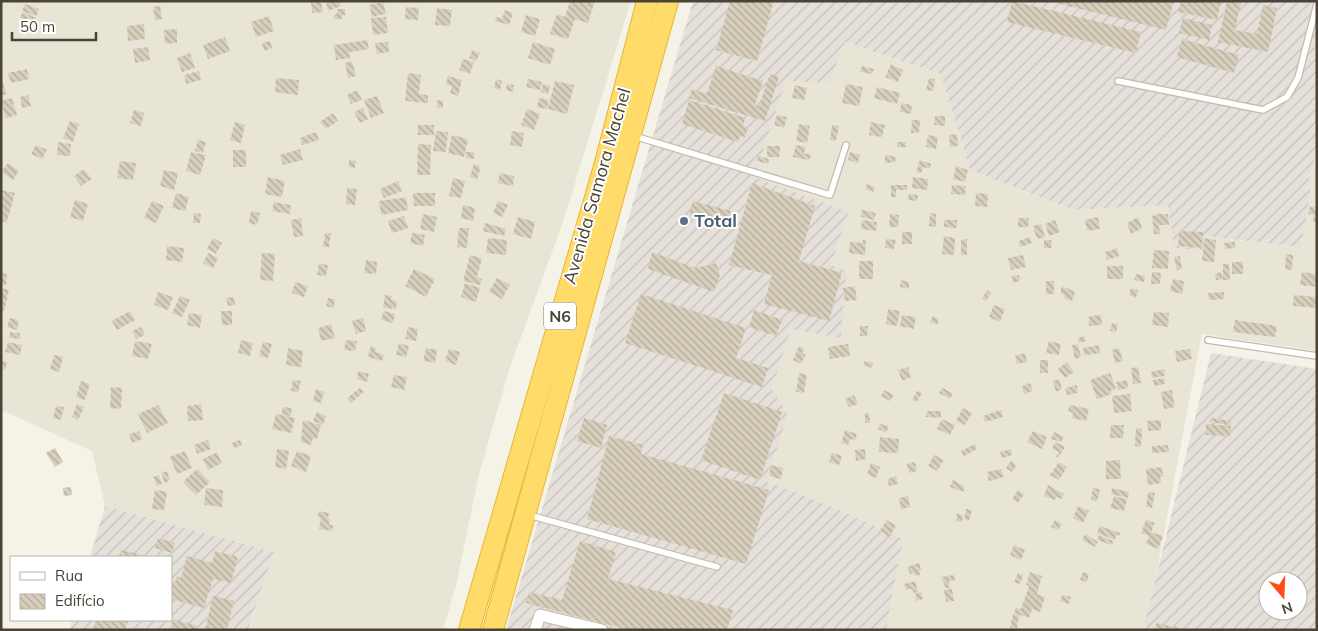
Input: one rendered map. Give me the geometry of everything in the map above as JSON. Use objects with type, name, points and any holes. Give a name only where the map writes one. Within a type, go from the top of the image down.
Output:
[{"type":"highway","name":"Avenida Samora Machel","points":[[469,630],[605,162],[647,1]]},
{"type":"highway","name":"Avenida Samora Machel","points":[[493,630],[668,1]]},
{"type":"street","points":[[535,630],[540,614],[602,630]]},
{"type":"lane","points":[[1118,81],[1263,110],[1287,97],[1298,78],[1317,4]]},
{"type":"lane","points":[[630,135],[830,196],[846,145]]},
{"type":"lane","points":[[1208,340],[1317,356]]},
{"type":"lane","points":[[525,514],[717,567]]},
{"type":"shaded area","points":[[1,1],[631,1],[563,222],[509,370],[479,474],[456,586],[443,630],[249,630],[273,552],[105,506],[92,451],[1,410]]},
{"type":"shaded area","points":[[693,1],[1317,1],[1317,149],[1307,188],[1311,191],[1301,247],[1204,236],[1202,250],[1174,248],[1168,205],[1074,210],[970,170],[941,74],[845,42],[829,83],[786,81],[754,177],[849,212],[831,265],[846,271],[841,338],[791,329],[772,389],[788,414],[767,481],[840,510],[903,539],[886,630],[506,630]]},
{"type":"shaded area","points":[[845,42],[941,74],[970,170],[1074,210],[1168,205],[1204,236],[1301,247],[1307,188],[1317,149],[1317,351],[1202,334],[1155,581],[1143,630],[886,630],[903,539],[840,510],[767,481],[788,414],[772,389],[791,328],[841,338],[831,265],[849,212],[753,177],[786,81]]},
{"type":"shaded area","points":[[1211,353],[1317,369],[1317,630],[1143,630]]},
{"type":"shaded area","points":[[105,506],[274,552],[248,630],[69,630],[72,621],[172,621],[172,556],[90,556]]},
{"type":"building","points":[[311,1],[321,1],[323,12],[312,13]]},
{"type":"building","points":[[326,1],[339,1],[341,6],[328,11]]},
{"type":"building","points":[[570,1],[595,1],[588,23],[575,19],[568,39],[550,34],[557,14],[565,17]]},
{"type":"building","points":[[730,1],[774,1],[757,61],[716,50]]},
{"type":"building","points":[[1012,1],[1141,32],[1136,53],[1007,22]]},
{"type":"building","points":[[1048,1],[1174,1],[1166,30]]},
{"type":"building","points":[[1181,1],[1221,1],[1217,20],[1178,12]]},
{"type":"building","points":[[1227,1],[1241,3],[1235,30],[1257,34],[1263,5],[1277,8],[1268,52],[1218,42]]},
{"type":"building","points":[[383,2],[386,14],[372,17],[369,5]]},
{"type":"building","points":[[25,4],[39,9],[36,16],[22,11]]},
{"type":"building","points":[[160,6],[162,19],[155,20],[153,7]]},
{"type":"building","points":[[406,7],[419,8],[418,20],[405,19]]},
{"type":"building","points":[[437,8],[452,10],[450,26],[435,25]]},
{"type":"building","points":[[337,9],[345,9],[345,15],[342,15],[342,19],[334,19]]},
{"type":"building","points":[[505,10],[513,13],[509,25],[495,21],[496,17],[502,19]]},
{"type":"building","points":[[23,12],[36,18],[33,25],[20,18]]},
{"type":"building","points":[[526,15],[540,19],[535,36],[521,32]]},
{"type":"building","points":[[269,16],[274,31],[256,37],[251,22]]},
{"type":"building","points":[[386,17],[388,33],[373,35],[371,18]]},
{"type":"building","points":[[1183,18],[1212,25],[1209,40],[1179,33]]},
{"type":"building","points":[[144,24],[145,39],[128,41],[127,26]]},
{"type":"building","points":[[177,29],[177,43],[165,44],[164,30]]},
{"type":"building","points":[[225,37],[230,51],[208,59],[203,45]]},
{"type":"building","points":[[1182,39],[1239,55],[1234,73],[1177,57]]},
{"type":"building","points":[[367,40],[369,49],[349,52],[350,58],[336,60],[334,45]]},
{"type":"building","points":[[270,41],[272,48],[264,51],[262,43]]},
{"type":"building","points":[[388,42],[389,52],[377,54],[375,43]]},
{"type":"building","points":[[533,42],[555,49],[550,65],[528,58]]},
{"type":"building","points":[[148,47],[150,60],[135,63],[133,49]]},
{"type":"building","points":[[472,50],[480,53],[476,61],[469,58]]},
{"type":"building","points":[[190,53],[195,68],[182,72],[177,58]]},
{"type":"building","points":[[463,59],[474,62],[470,74],[459,70]]},
{"type":"building","points":[[352,61],[356,76],[348,78],[345,63]]},
{"type":"building","points":[[891,64],[903,70],[898,82],[885,77]]},
{"type":"building","points":[[716,66],[763,81],[755,105],[759,106],[770,74],[779,77],[765,121],[689,98],[692,89],[707,94]]},
{"type":"building","points":[[862,66],[874,69],[872,74],[860,72]]},
{"type":"building","points":[[27,69],[29,79],[11,83],[8,73]]},
{"type":"building","points":[[199,71],[201,80],[186,84],[184,75]]},
{"type":"building","points":[[408,73],[421,75],[419,94],[428,95],[428,103],[405,101]]},
{"type":"building","points":[[448,76],[462,80],[458,96],[450,93],[452,86],[446,85]]},
{"type":"building","points":[[1,78],[7,94],[1,96]]},
{"type":"building","points":[[276,78],[299,80],[298,95],[275,92]]},
{"type":"building","points":[[929,78],[935,79],[933,91],[926,90]]},
{"type":"building","points":[[496,79],[502,81],[500,90],[494,88]]},
{"type":"building","points":[[528,79],[542,82],[540,90],[526,87]]},
{"type":"building","points":[[555,81],[574,85],[567,114],[548,109]]},
{"type":"building","points":[[507,84],[514,85],[513,92],[506,90]]},
{"type":"building","points":[[543,84],[550,86],[548,94],[541,92]]},
{"type":"building","points":[[846,84],[863,87],[859,106],[842,103]]},
{"type":"building","points":[[795,85],[807,88],[804,100],[792,98]]},
{"type":"building","points":[[877,87],[900,93],[897,104],[874,98]]},
{"type":"building","points":[[357,90],[362,100],[351,104],[347,95]]},
{"type":"building","points":[[28,95],[31,106],[22,108],[20,97]]},
{"type":"building","points":[[377,96],[384,113],[371,118],[364,100]]},
{"type":"building","points":[[12,98],[17,115],[6,118],[1,101]]},
{"type":"building","points":[[539,98],[549,100],[547,109],[537,107]]},
{"type":"building","points":[[437,100],[443,101],[443,108],[437,107]]},
{"type":"building","points":[[689,100],[745,118],[743,126],[748,128],[745,137],[740,136],[738,142],[682,124]]},
{"type":"building","points":[[901,103],[912,105],[911,114],[900,112]]},
{"type":"building","points":[[363,108],[368,119],[360,123],[354,112]]},
{"type":"building","points":[[527,109],[540,114],[534,130],[521,125]]},
{"type":"building","points":[[134,110],[144,113],[141,126],[130,123]]},
{"type":"building","points":[[333,113],[338,121],[326,129],[320,122]]},
{"type":"building","points":[[777,115],[787,117],[784,128],[774,125]]},
{"type":"building","points":[[935,116],[945,116],[945,126],[934,125]]},
{"type":"building","points":[[912,120],[920,120],[919,133],[911,133]]},
{"type":"building","points":[[70,121],[79,124],[73,142],[63,138]]},
{"type":"building","points":[[235,122],[245,125],[241,143],[230,140]]},
{"type":"building","points":[[871,122],[885,125],[882,137],[869,135]]},
{"type":"building","points":[[799,124],[810,126],[807,143],[796,141]]},
{"type":"building","points":[[418,125],[434,125],[434,135],[418,135]]},
{"type":"building","points":[[832,125],[839,126],[836,141],[830,140]]},
{"type":"building","points":[[436,131],[448,132],[446,152],[433,151]]},
{"type":"building","points":[[512,131],[524,133],[522,147],[510,145]]},
{"type":"building","points":[[316,132],[319,140],[302,145],[300,138]]},
{"type":"building","points":[[957,134],[958,146],[950,147],[949,135]]},
{"type":"building","points":[[452,135],[468,139],[464,157],[448,153]]},
{"type":"building","points":[[928,135],[938,137],[936,149],[926,147]]},
{"type":"building","points":[[198,140],[206,142],[203,153],[195,151]]},
{"type":"building","points":[[58,142],[71,144],[70,156],[57,155]]},
{"type":"building","points":[[897,142],[906,142],[906,147],[897,147]]},
{"type":"building","points":[[418,144],[431,145],[430,175],[417,175]]},
{"type":"building","points":[[36,145],[47,150],[42,159],[31,154]]},
{"type":"building","points":[[796,145],[806,147],[804,153],[811,155],[809,160],[793,157]]},
{"type":"building","points":[[767,146],[780,146],[779,157],[767,157]]},
{"type":"building","points":[[300,149],[303,160],[283,165],[280,155]]},
{"type":"building","points":[[233,150],[246,150],[246,167],[233,167]]},
{"type":"building","points":[[191,152],[206,155],[200,175],[186,171]]},
{"type":"building","points":[[466,152],[474,152],[474,159],[466,158]]},
{"type":"building","points":[[850,152],[860,155],[858,163],[848,160]]},
{"type":"building","points":[[885,155],[896,157],[895,162],[885,163]]},
{"type":"building","points":[[758,156],[769,159],[768,164],[757,161]]},
{"type":"building","points":[[349,160],[356,161],[355,168],[349,167]]},
{"type":"building","points":[[920,160],[931,164],[930,169],[923,167],[921,173],[916,172]]},
{"type":"building","points":[[120,161],[136,163],[133,180],[117,178]]},
{"type":"building","points":[[8,163],[19,171],[13,180],[1,172]]},
{"type":"building","points":[[474,164],[481,167],[477,179],[470,177]]},
{"type":"building","points":[[956,166],[968,170],[965,182],[953,179]]},
{"type":"building","points":[[84,169],[92,179],[81,186],[74,176]]},
{"type":"building","points":[[164,170],[178,173],[174,190],[160,186]]},
{"type":"building","points":[[500,173],[514,176],[513,186],[498,183]]},
{"type":"building","points":[[268,177],[285,181],[282,197],[265,194]]},
{"type":"building","points":[[913,177],[928,179],[927,190],[912,188]]},
{"type":"building","points":[[453,178],[465,181],[461,198],[449,196]]},
{"type":"building","points":[[398,181],[402,191],[384,198],[380,189]]},
{"type":"building","points":[[752,183],[815,206],[799,261],[842,273],[829,321],[764,304],[772,275],[729,265]]},
{"type":"building","points":[[867,184],[875,187],[873,192],[865,189]]},
{"type":"building","points":[[891,185],[907,185],[907,190],[896,190],[896,197],[891,197]]},
{"type":"building","points":[[952,185],[966,186],[965,195],[951,194]]},
{"type":"building","points":[[347,188],[357,189],[355,205],[346,204]]},
{"type":"building","points":[[1,190],[15,193],[7,222],[1,221]]},
{"type":"building","points":[[176,193],[189,197],[185,211],[172,208]]},
{"type":"building","points":[[413,193],[435,193],[435,206],[414,206]]},
{"type":"building","points":[[976,193],[988,194],[987,207],[975,206]]},
{"type":"building","points":[[909,194],[918,195],[917,201],[908,200]]},
{"type":"building","points":[[406,197],[408,210],[381,215],[379,201]]},
{"type":"building","points":[[75,200],[88,204],[83,221],[70,217]]},
{"type":"building","points":[[152,201],[164,206],[156,223],[144,218]]},
{"type":"building","points":[[498,201],[508,205],[502,217],[493,213]]},
{"type":"building","points":[[693,201],[731,211],[727,225],[689,215]]},
{"type":"building","points":[[274,202],[291,205],[290,214],[272,211]]},
{"type":"building","points":[[463,205],[475,208],[473,221],[461,218]]},
{"type":"building","points":[[1310,206],[1317,208],[1317,223],[1313,222],[1314,215],[1308,214]]},
{"type":"building","points":[[862,210],[876,213],[874,220],[861,217]]},
{"type":"building","points":[[251,211],[260,213],[257,225],[249,223]]},
{"type":"building","points":[[194,213],[201,214],[200,223],[193,223]]},
{"type":"building","points":[[930,213],[936,214],[936,227],[929,226]]},
{"type":"building","points":[[423,214],[437,217],[434,232],[420,229]]},
{"type":"building","points":[[890,214],[899,215],[898,227],[889,227]]},
{"type":"building","points":[[1168,214],[1169,225],[1159,225],[1160,234],[1154,234],[1152,216]]},
{"type":"building","points":[[404,216],[408,228],[392,233],[388,221]]},
{"type":"building","points":[[518,217],[535,222],[531,239],[513,234]]},
{"type":"building","points":[[1098,217],[1100,229],[1087,231],[1085,220]]},
{"type":"building","points":[[1138,217],[1142,228],[1131,234],[1127,223]]},
{"type":"building","points":[[301,218],[303,236],[294,237],[291,220]]},
{"type":"building","points":[[1018,218],[1029,218],[1028,227],[1018,227]]},
{"type":"building","points":[[862,220],[877,222],[876,231],[861,229]]},
{"type":"building","points":[[944,220],[957,220],[957,228],[944,227]]},
{"type":"building","points":[[1055,220],[1060,232],[1049,236],[1045,224]]},
{"type":"building","points":[[485,223],[506,229],[504,236],[483,231]]},
{"type":"building","points":[[1041,224],[1045,237],[1037,239],[1033,226]]},
{"type":"building","points":[[459,228],[469,228],[467,248],[457,247]]},
{"type":"building","points":[[1179,231],[1203,232],[1202,248],[1178,246]]},
{"type":"building","points":[[902,232],[912,232],[912,244],[902,244]]},
{"type":"building","points":[[325,233],[331,233],[329,247],[323,247]]},
{"type":"building","points":[[412,233],[425,235],[423,246],[410,243]]},
{"type":"building","points":[[944,236],[955,238],[954,255],[942,254]]},
{"type":"building","points":[[1030,237],[1032,243],[1020,247],[1019,241]]},
{"type":"building","points":[[213,238],[222,243],[216,254],[207,249]]},
{"type":"building","points":[[488,238],[507,240],[506,255],[486,253]]},
{"type":"building","points":[[1204,238],[1216,240],[1214,262],[1202,261]]},
{"type":"building","points":[[886,239],[896,240],[894,249],[885,248]]},
{"type":"building","points":[[967,239],[967,255],[961,255],[961,240]]},
{"type":"building","points":[[863,240],[866,240],[865,255],[849,253],[850,242],[862,243]]},
{"type":"building","points":[[1044,240],[1051,240],[1052,248],[1044,248]]},
{"type":"building","points":[[1235,242],[1235,248],[1225,249],[1224,243]]},
{"type":"building","points":[[167,246],[184,248],[182,262],[166,260]]},
{"type":"building","points":[[1117,248],[1119,256],[1107,260],[1105,252]]},
{"type":"building","points":[[1154,250],[1169,251],[1168,269],[1152,268]]},
{"type":"building","points":[[652,252],[695,268],[716,263],[720,275],[714,292],[648,269]]},
{"type":"building","points":[[208,253],[218,258],[213,268],[203,263]]},
{"type":"building","points":[[262,253],[275,254],[273,281],[260,280]]},
{"type":"building","points":[[1286,254],[1293,255],[1292,270],[1285,269]]},
{"type":"building","points":[[470,255],[482,258],[477,277],[482,279],[480,285],[463,281]]},
{"type":"building","points":[[1023,255],[1026,267],[1011,270],[1008,258]]},
{"type":"building","points":[[1180,256],[1182,269],[1177,270],[1174,257]]},
{"type":"building","points":[[366,260],[377,262],[376,274],[364,273]]},
{"type":"building","points":[[859,261],[873,261],[873,279],[859,279]]},
{"type":"building","points":[[1232,262],[1243,262],[1243,274],[1232,274]]},
{"type":"building","points":[[319,264],[328,265],[326,276],[317,275]]},
{"type":"building","points":[[1223,264],[1229,264],[1230,280],[1223,280]]},
{"type":"building","points":[[1107,266],[1123,266],[1123,279],[1107,279]]},
{"type":"building","points":[[414,269],[435,279],[426,297],[405,286]]},
{"type":"building","points":[[1152,272],[1161,273],[1160,284],[1151,284]]},
{"type":"building","points":[[1221,272],[1223,279],[1216,280],[1215,274]]},
{"type":"building","points":[[1302,272],[1317,274],[1317,287],[1300,285]]},
{"type":"building","points":[[1,273],[7,274],[6,285],[1,285]]},
{"type":"building","points":[[1136,274],[1145,276],[1144,282],[1134,280]]},
{"type":"building","points":[[1019,275],[1020,281],[1013,283],[1012,276]]},
{"type":"building","points":[[497,278],[510,285],[502,299],[489,292]]},
{"type":"building","points":[[1173,279],[1184,281],[1182,294],[1170,291]]},
{"type":"building","points":[[901,280],[909,282],[909,289],[900,287]]},
{"type":"building","points":[[1046,281],[1054,281],[1054,294],[1046,294]]},
{"type":"building","points":[[295,282],[308,286],[304,297],[292,293]]},
{"type":"building","points":[[465,283],[480,288],[476,302],[461,297]]},
{"type":"building","points":[[855,286],[857,300],[845,301],[843,288]]},
{"type":"building","points":[[1062,286],[1075,292],[1072,301],[1064,298],[1065,295],[1060,293]]},
{"type":"building","points":[[1,288],[9,290],[4,311],[1,310]]},
{"type":"building","points":[[1131,288],[1138,290],[1136,298],[1129,295]]},
{"type":"building","points":[[987,290],[991,293],[986,301],[982,299]]},
{"type":"building","points":[[158,292],[173,297],[168,310],[154,305]]},
{"type":"building","points":[[1224,292],[1224,299],[1209,300],[1208,293]]},
{"type":"building","points":[[641,294],[746,328],[736,358],[768,368],[762,387],[625,343]]},
{"type":"building","points":[[385,295],[392,296],[391,300],[397,301],[396,309],[383,308]]},
{"type":"building","points":[[1294,295],[1317,297],[1317,308],[1293,306]]},
{"type":"building","points":[[180,296],[190,300],[182,317],[172,313]]},
{"type":"building","points":[[234,297],[235,305],[228,306],[226,298]]},
{"type":"building","points":[[328,298],[335,299],[334,308],[326,306]]},
{"type":"building","points":[[994,305],[1005,309],[1000,322],[989,317]]},
{"type":"building","points":[[888,309],[900,311],[897,326],[886,324]]},
{"type":"building","points":[[754,310],[782,320],[776,336],[749,327]]},
{"type":"building","points":[[130,311],[135,320],[117,330],[112,321]]},
{"type":"building","points":[[221,311],[232,311],[232,325],[222,325]]},
{"type":"building","points":[[384,311],[395,314],[393,323],[381,320]]},
{"type":"building","points":[[1154,312],[1169,313],[1168,327],[1152,325]]},
{"type":"building","points":[[189,313],[202,315],[200,328],[187,325]]},
{"type":"building","points":[[902,315],[916,317],[914,329],[900,326]]},
{"type":"building","points":[[1101,315],[1102,325],[1089,326],[1089,316]]},
{"type":"building","points":[[933,316],[939,320],[937,325],[930,322]]},
{"type":"building","points":[[10,318],[19,320],[17,330],[7,327]]},
{"type":"building","points":[[363,318],[366,331],[356,334],[352,321]]},
{"type":"building","points":[[1235,320],[1277,326],[1275,337],[1233,332]]},
{"type":"building","points":[[1112,323],[1118,324],[1116,332],[1110,331]]},
{"type":"building","points":[[331,324],[335,338],[321,341],[318,328]]},
{"type":"building","points":[[860,326],[868,326],[867,336],[860,336]]},
{"type":"building","points":[[141,327],[145,335],[136,339],[132,331]]},
{"type":"building","points":[[408,327],[418,329],[416,341],[405,339]]},
{"type":"building","points":[[10,332],[20,333],[20,339],[9,338]]},
{"type":"building","points":[[1084,336],[1086,341],[1079,343],[1078,338]]},
{"type":"building","points":[[241,340],[253,343],[250,356],[238,353]]},
{"type":"building","points":[[346,340],[357,341],[355,351],[344,350]]},
{"type":"building","points":[[135,341],[152,344],[148,359],[132,356]]},
{"type":"building","points":[[1049,341],[1061,344],[1059,355],[1046,353]]},
{"type":"building","points":[[8,342],[22,345],[20,355],[5,352]]},
{"type":"building","points":[[263,342],[272,344],[268,358],[259,356]]},
{"type":"building","points":[[399,343],[409,346],[406,357],[396,355]]},
{"type":"building","points":[[848,344],[850,356],[830,359],[828,347]]},
{"type":"building","points":[[1078,344],[1081,357],[1075,359],[1072,345]]},
{"type":"building","points":[[1099,345],[1100,353],[1084,355],[1083,348]]},
{"type":"building","points":[[371,346],[376,348],[375,352],[384,355],[382,361],[368,357]]},
{"type":"building","points":[[799,346],[804,349],[802,353],[806,355],[801,364],[793,360]]},
{"type":"building","points":[[288,348],[303,351],[301,367],[286,365]]},
{"type":"building","points":[[426,348],[437,350],[435,363],[423,361]]},
{"type":"building","points":[[1119,348],[1123,361],[1115,363],[1112,350]]},
{"type":"building","points":[[449,349],[460,352],[456,365],[445,361]]},
{"type":"building","points":[[1190,349],[1192,359],[1177,362],[1175,351]]},
{"type":"building","points":[[1025,353],[1027,362],[1017,364],[1015,356]]},
{"type":"building","points":[[54,355],[63,357],[59,372],[50,369]]},
{"type":"building","points":[[1040,360],[1048,360],[1048,373],[1040,373]]},
{"type":"building","points":[[1,361],[7,362],[5,370],[1,369]]},
{"type":"building","points":[[865,361],[873,363],[872,368],[863,365]]},
{"type":"building","points":[[1067,362],[1074,372],[1065,378],[1058,369]]},
{"type":"building","points":[[908,367],[911,377],[902,381],[898,370]]},
{"type":"building","points":[[1138,367],[1141,383],[1133,384],[1131,368]]},
{"type":"building","points":[[1164,369],[1165,376],[1152,378],[1151,372]]},
{"type":"building","points":[[358,371],[369,374],[367,382],[357,379]]},
{"type":"building","points":[[799,373],[807,375],[804,393],[796,392]]},
{"type":"building","points":[[1110,373],[1116,389],[1110,391],[1112,394],[1097,399],[1090,380]]},
{"type":"building","points":[[394,375],[407,377],[404,390],[391,387]]},
{"type":"building","points":[[1164,378],[1165,384],[1154,386],[1153,380]]},
{"type":"building","points":[[1059,379],[1062,389],[1056,392],[1053,381]]},
{"type":"building","points":[[293,380],[301,381],[298,392],[291,391]]},
{"type":"building","points":[[1127,380],[1128,388],[1118,390],[1116,382]]},
{"type":"building","points":[[81,381],[90,384],[85,400],[76,397]]},
{"type":"building","points":[[1030,383],[1033,391],[1024,394],[1022,386]]},
{"type":"building","points":[[1077,385],[1078,393],[1067,395],[1065,388]]},
{"type":"building","points":[[111,387],[122,388],[121,409],[110,408]]},
{"type":"building","points":[[360,388],[364,392],[351,403],[347,398]]},
{"type":"building","points":[[942,388],[953,393],[950,399],[939,393]]},
{"type":"building","points":[[316,389],[324,392],[321,403],[313,401]]},
{"type":"building","points":[[884,390],[894,395],[890,401],[881,396]]},
{"type":"building","points":[[1172,390],[1175,407],[1164,409],[1161,392]]},
{"type":"building","points":[[917,391],[922,393],[917,402],[912,400]]},
{"type":"building","points":[[724,393],[782,412],[760,480],[701,460]]},
{"type":"building","points":[[1130,394],[1132,411],[1114,413],[1112,396]]},
{"type":"building","points":[[854,395],[858,404],[849,407],[845,399]]},
{"type":"building","points":[[77,404],[84,407],[78,420],[72,417]]},
{"type":"building","points":[[201,404],[203,420],[188,421],[187,406]]},
{"type":"building","points":[[158,405],[168,423],[147,433],[138,414]]},
{"type":"building","points":[[1070,405],[1089,409],[1086,421],[1072,418],[1073,413],[1068,411]]},
{"type":"building","points":[[56,406],[64,407],[61,420],[53,418]]},
{"type":"building","points":[[283,407],[292,408],[291,416],[281,415]]},
{"type":"building","points":[[963,408],[972,413],[965,425],[956,421]]},
{"type":"building","points":[[1001,410],[1003,417],[985,422],[983,416]]},
{"type":"building","points":[[927,411],[941,411],[941,418],[926,417]]},
{"type":"building","points":[[317,412],[326,416],[323,425],[313,421]]},
{"type":"building","points":[[865,413],[869,413],[870,423],[865,423]]},
{"type":"building","points":[[276,414],[295,418],[291,433],[272,429]]},
{"type":"building","points":[[584,418],[607,425],[601,448],[577,441]]},
{"type":"building","points":[[1211,418],[1231,421],[1230,425],[1210,422]]},
{"type":"building","points":[[942,419],[955,425],[950,435],[937,429]]},
{"type":"building","points":[[303,420],[321,425],[317,439],[313,438],[311,445],[301,442]]},
{"type":"building","points":[[1161,420],[1161,430],[1148,431],[1147,421]]},
{"type":"building","points":[[880,424],[889,426],[886,433],[878,429]]},
{"type":"building","points":[[1206,424],[1231,426],[1230,436],[1206,435]]},
{"type":"building","points":[[1111,425],[1124,425],[1123,438],[1110,438]]},
{"type":"building","points":[[1136,428],[1142,429],[1141,447],[1135,446]]},
{"type":"building","points":[[845,430],[857,434],[855,440],[850,439],[848,445],[841,443]]},
{"type":"building","points":[[139,431],[142,439],[132,443],[129,434]]},
{"type":"building","points":[[1033,431],[1047,437],[1042,449],[1027,442]]},
{"type":"building","points":[[1054,432],[1064,437],[1061,442],[1051,439]]},
{"type":"building","points":[[609,436],[643,445],[641,454],[769,490],[746,564],[587,519]]},
{"type":"building","points":[[880,437],[899,439],[898,453],[879,452]]},
{"type":"building","points":[[208,440],[211,449],[197,454],[194,445]]},
{"type":"building","points":[[240,440],[242,445],[234,448],[232,443]]},
{"type":"building","points":[[1056,442],[1065,447],[1058,458],[1056,456],[1059,452],[1052,448]]},
{"type":"building","points":[[975,444],[977,449],[964,456],[961,451]]},
{"type":"building","points":[[1168,445],[1169,452],[1152,453],[1152,446]]},
{"type":"building","points":[[55,448],[63,462],[55,467],[46,453]]},
{"type":"building","points":[[277,449],[289,451],[286,469],[275,467]]},
{"type":"building","points":[[865,449],[866,459],[856,461],[855,450]]},
{"type":"building","points":[[1011,449],[1012,455],[1002,458],[1000,452]]},
{"type":"building","points":[[185,451],[192,468],[177,474],[170,457]]},
{"type":"building","points":[[297,451],[311,456],[306,472],[291,466]]},
{"type":"building","points":[[217,452],[222,463],[208,470],[203,459]]},
{"type":"building","points":[[832,453],[842,456],[839,465],[829,462]]},
{"type":"building","points":[[934,455],[944,460],[937,471],[928,466]]},
{"type":"building","points":[[1012,460],[1016,466],[1012,472],[1006,468]]},
{"type":"building","points":[[1120,460],[1121,479],[1106,479],[1106,461]]},
{"type":"building","points":[[915,462],[917,471],[909,473],[907,464]]},
{"type":"building","points":[[1059,462],[1067,467],[1059,480],[1050,475]]},
{"type":"building","points":[[871,463],[880,467],[876,478],[867,474]]},
{"type":"building","points":[[771,465],[783,468],[781,479],[769,476]]},
{"type":"building","points":[[1162,467],[1163,477],[1160,477],[1161,483],[1148,485],[1146,469]]},
{"type":"building","points":[[197,469],[210,482],[196,495],[183,482]]},
{"type":"building","points":[[1001,469],[1004,477],[989,481],[987,472]]},
{"type":"building","points":[[167,471],[170,480],[165,483],[161,473]]},
{"type":"building","points":[[159,475],[162,484],[157,486],[153,477]]},
{"type":"building","points":[[896,476],[898,484],[889,486],[887,479]]},
{"type":"building","points":[[953,480],[965,487],[963,492],[950,487]]},
{"type":"building","points":[[1048,485],[1064,494],[1062,499],[1056,497],[1055,500],[1044,496]]},
{"type":"building","points":[[71,487],[72,495],[64,496],[63,488]]},
{"type":"building","points":[[206,488],[223,490],[222,507],[204,505]]},
{"type":"building","points":[[1093,488],[1100,489],[1097,502],[1091,499]]},
{"type":"building","points":[[1112,488],[1129,492],[1128,498],[1111,494]]},
{"type":"building","points":[[155,490],[167,492],[164,510],[152,509]]},
{"type":"building","points":[[1018,490],[1024,494],[1018,503],[1012,499]]},
{"type":"building","points":[[1148,492],[1155,493],[1152,508],[1146,507]]},
{"type":"building","points":[[908,496],[910,507],[901,509],[899,498]]},
{"type":"building","points":[[1114,496],[1127,499],[1124,511],[1110,508]]},
{"type":"building","points":[[1078,506],[1089,511],[1083,523],[1073,518]]},
{"type":"building","points":[[966,509],[972,510],[969,521],[964,519]]},
{"type":"building","points":[[319,511],[329,513],[329,525],[333,525],[332,531],[319,529],[321,518],[318,517]]},
{"type":"building","points":[[957,513],[963,515],[962,522],[956,521]]},
{"type":"building","points":[[887,520],[896,526],[889,537],[880,530]]},
{"type":"building","points":[[1055,520],[1062,524],[1058,530],[1051,527]]},
{"type":"building","points":[[1146,520],[1155,523],[1151,532],[1163,536],[1158,549],[1146,544],[1149,536],[1141,533]]},
{"type":"building","points":[[1100,526],[1120,533],[1119,536],[1116,535],[1115,540],[1097,533]]},
{"type":"building","points":[[1085,534],[1098,542],[1095,547],[1082,540]]},
{"type":"building","points":[[1099,535],[1113,541],[1112,545],[1097,540]]},
{"type":"building","points":[[158,538],[175,543],[172,553],[155,548]]},
{"type":"building","points":[[580,541],[616,552],[608,579],[733,610],[727,630],[629,630],[526,603],[529,592],[562,600]]},
{"type":"building","points":[[1014,545],[1025,550],[1021,560],[1010,555]]},
{"type":"building","points":[[121,550],[144,556],[119,556]]},
{"type":"building","points":[[215,551],[238,557],[231,583],[213,579],[204,608],[172,599],[172,581],[175,582],[177,576],[181,578],[187,556],[212,563]]},
{"type":"building","points":[[919,563],[920,575],[910,574],[907,567]]},
{"type":"building","points":[[1030,572],[1042,576],[1037,594],[1045,597],[1040,612],[1032,609],[1029,618],[1014,613],[1016,608],[1021,609],[1029,586],[1026,585]]},
{"type":"building","points":[[1083,572],[1089,574],[1087,582],[1080,580]]},
{"type":"building","points":[[1018,573],[1023,575],[1020,584],[1014,582]]},
{"type":"building","points":[[954,575],[955,580],[949,581],[950,588],[946,588],[941,577]]},
{"type":"building","points":[[915,581],[918,592],[914,593],[912,589],[906,590],[904,584]]},
{"type":"building","points":[[952,589],[954,601],[946,602],[944,590]]},
{"type":"building","points":[[921,592],[923,599],[916,601],[915,594]]},
{"type":"building","points":[[1062,595],[1071,597],[1069,604],[1060,601]]},
{"type":"building","points":[[213,596],[234,601],[227,630],[205,630]]},
{"type":"building","points":[[1013,614],[1019,615],[1017,629],[1010,628]]},
{"type":"building","points":[[173,619],[198,626],[197,630],[170,630]]},
{"type":"building","points":[[96,621],[128,621],[125,630],[93,629]]},
{"type":"building","points":[[1156,623],[1180,628],[1179,630],[1155,630]]},
{"type":"place","name":"Total","points":[[684,221]]}]
